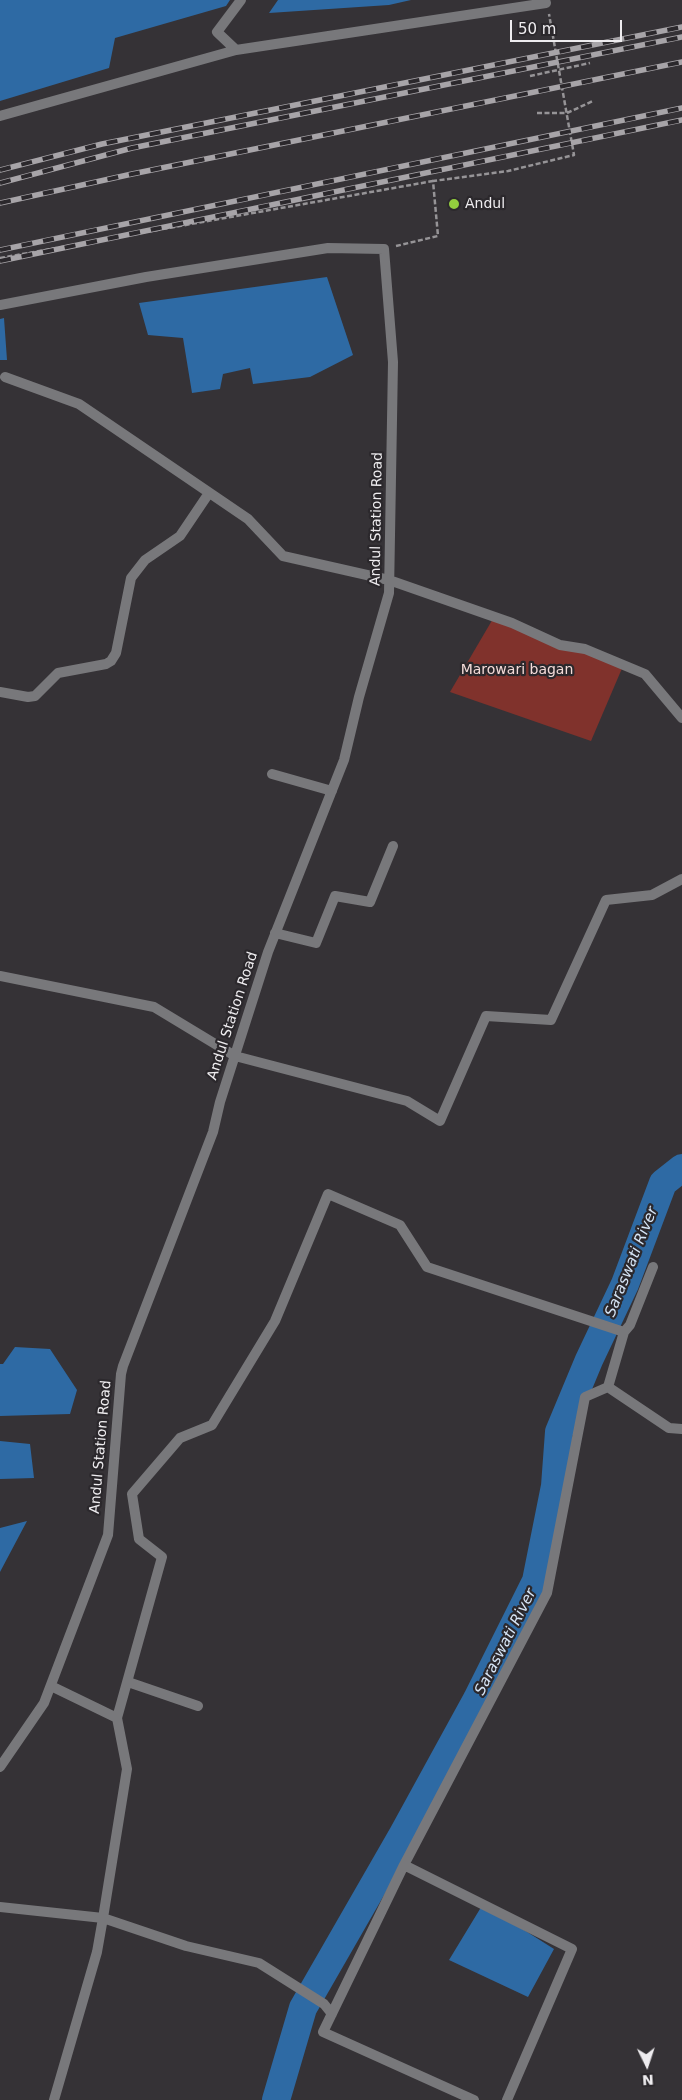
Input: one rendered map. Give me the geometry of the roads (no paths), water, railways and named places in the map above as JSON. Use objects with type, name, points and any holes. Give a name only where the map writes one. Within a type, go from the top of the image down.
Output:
[{"type":"street","points":[[236,50],[217,32],[240,0]]},
{"type":"street","points":[[0,116],[236,50],[546,1]]},
{"type":"street","name":"Andul Station Road","points":[[0,305],[146,277],[328,248],[384,249],[393,362],[389,593],[359,697],[344,760],[276,933],[220,1102],[213,1132],[123,1366],[108,1535],[44,1703],[0,1767]]},
{"type":"street","points":[[5,377],[79,404],[248,519],[283,556],[389,580],[512,623],[560,645],[585,649],[645,674],[682,718]]},
{"type":"street","points":[[0,692],[28,697],[35,696],[58,673],[106,664],[111,661],[116,653],[131,578],[145,560],[180,536],[209,493]]},
{"type":"street","points":[[272,774],[332,791]]},
{"type":"street","points":[[276,933],[316,943],[335,896],[370,902],[393,846]]},
{"type":"street","points":[[0,976],[154,1007],[235,1056],[407,1101],[440,1121],[486,1016],[551,1020],[606,900],[652,895],[682,879]]},
{"type":"street","points":[[54,2100],[97,1952],[127,1769],[117,1718],[162,1557],[139,1539],[132,1494],[180,1438],[212,1425],[275,1321],[328,1194],[400,1225],[427,1267],[623,1332]]},
{"type":"street","points":[[474,2100],[324,2032],[404,1865],[547,1593],[585,1398],[608,1387],[623,1332],[630,1325],[653,1267]]},
{"type":"street","points":[[608,1387],[669,1428],[682,1429]]},
{"type":"street","points":[[128,1682],[198,1706]]},
{"type":"street","points":[[50,1686],[117,1718]]},
{"type":"street","points":[[404,1865],[572,1949],[507,2100]]},
{"type":"street","points":[[0,1907],[103,1918],[186,1946],[259,1963],[324,2004],[332,2014]]},
{"type":"water","points":[[0,0],[230,0],[226,6],[115,38],[109,68],[0,101]]},
{"type":"water","points":[[278,0],[411,0],[389,5],[269,13]]},
{"type":"water","points":[[327,277],[353,355],[310,377],[253,384],[250,368],[223,374],[220,389],[192,393],[183,338],[148,335],[139,303]]},
{"type":"water","points":[[4,318],[7,360],[0,360],[0,319]]},
{"type":"water","points":[[15,1347],[50,1349],[77,1390],[70,1414],[0,1416],[0,1364],[3,1364]]},
{"type":"water","points":[[0,1441],[30,1444],[34,1478],[0,1479]]},
{"type":"water","points":[[27,1521],[0,1572],[0,1528]]},
{"type":"water","points":[[483,1904],[554,1949],[528,1997],[449,1960]]},
{"type":"waterway","name":"Saraswati River","points":[[276,2100],[303,2008],[403,1834],[477,1699],[536,1581],[555,1486],[559,1432],[589,1360],[625,1284],[663,1183],[682,1168]]},
{"type":"railway","points":[[0,170],[102,144],[682,27]]},
{"type":"railway","points":[[0,183],[132,148],[682,37]]},
{"type":"railway","points":[[0,203],[132,174],[682,62]]},
{"type":"railway","points":[[0,250],[682,108]]},
{"type":"railway","points":[[0,261],[682,120]]},
{"type":"place","name":"Andul","points":[[454,204]]},
{"type":"park label","name":"Marowari bagan","points":[[517,670]]}]
